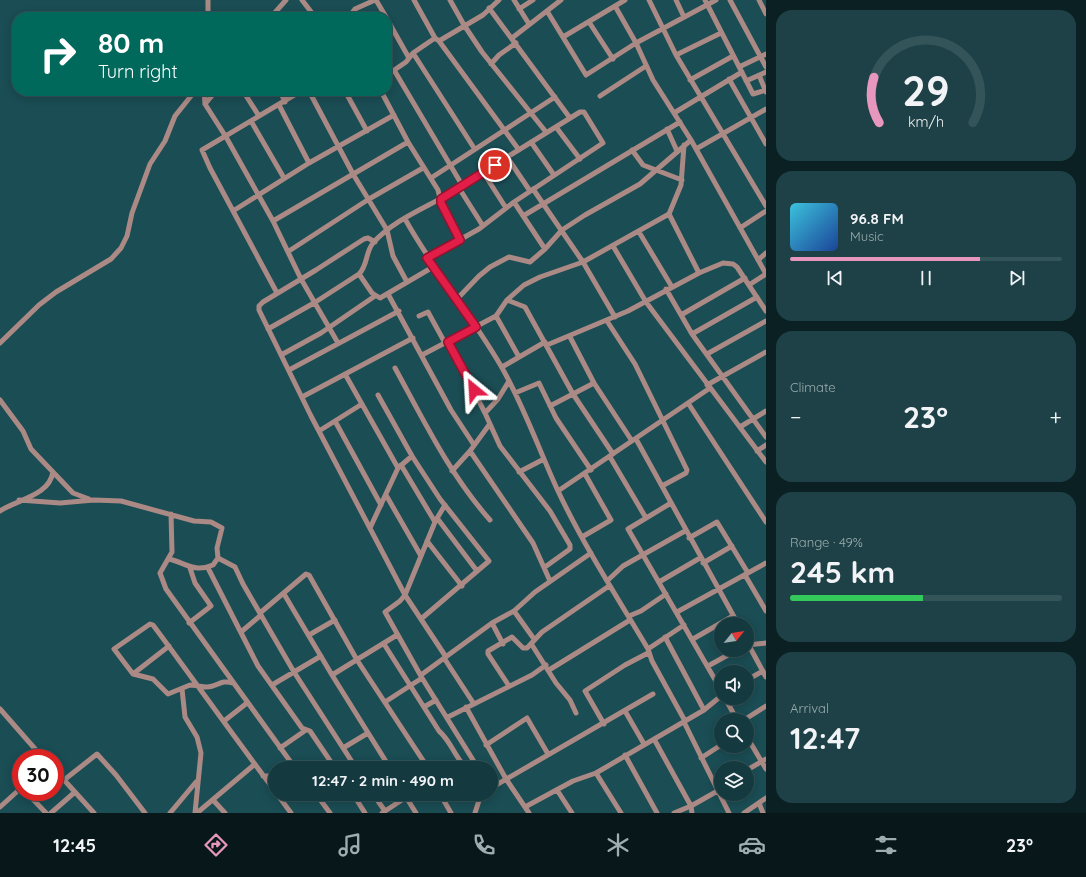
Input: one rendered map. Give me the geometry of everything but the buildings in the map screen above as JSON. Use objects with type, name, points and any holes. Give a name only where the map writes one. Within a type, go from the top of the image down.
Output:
[{"type":"street","points":[[208,0],[208,12]]},
{"type":"street","points":[[276,12],[286,0]]},
{"type":"street","points":[[302,0],[311,12]]},
{"type":"street","points":[[353,12],[355,9],[376,0],[383,12]]},
{"type":"street","points":[[414,0],[437,39],[505,129],[519,150]]},
{"type":"street","points":[[450,0],[464,25],[491,64],[546,132]]},
{"type":"street","points":[[483,226],[394,70],[413,53],[477,18],[499,0]]},
{"type":"street","points":[[514,0],[529,24]]},
{"type":"street","points":[[519,9],[533,0]]},
{"type":"street","points":[[512,38],[561,0]]},
{"type":"street","points":[[563,37],[625,0]]},
{"type":"street","points":[[649,0],[662,29],[690,80],[724,134],[766,206]]},
{"type":"street","points":[[676,0],[684,17]]},
{"type":"street","points":[[546,11],[586,75],[636,43],[684,17],[706,3],[716,0]]},
{"type":"street","points":[[730,0],[763,55],[766,67]]},
{"type":"street","points":[[759,0],[766,14]]},
{"type":"street","points":[[706,3],[754,95],[766,91],[759,75]]},
{"type":"street","points":[[615,6],[636,43],[646,66],[691,140],[766,274],[749,285]]},
{"type":"street","points":[[489,8],[570,118]]},
{"type":"street","points":[[589,22],[613,59]]},
{"type":"street","points":[[392,28],[409,58]]},
{"type":"street","points":[[676,55],[721,33]]},
{"type":"street","points":[[491,64],[499,55],[516,43]]},
{"type":"street","points":[[413,53],[474,148]]},
{"type":"street","points":[[674,113],[729,79],[763,55]]},
{"type":"street","points":[[690,80],[733,56]]},
{"type":"street","points":[[600,96],[646,66]]},
{"type":"street","points":[[746,81],[766,72]]},
{"type":"street","points":[[729,79],[766,144]]},
{"type":"street","points":[[0,343],[39,305],[56,292],[111,259],[121,248],[127,236],[132,213],[150,164],[165,141],[175,116],[191,96]]},
{"type":"street","points":[[204,96],[205,104],[226,137],[273,221],[301,279],[338,343]]},
{"type":"street","points":[[205,104],[212,96]]},
{"type":"street","points":[[246,96],[259,116]]},
{"type":"street","points":[[282,96],[285,102]]},
{"type":"street","points":[[277,293],[203,153],[204,148],[226,137],[294,96]]},
{"type":"street","points":[[312,96],[353,174],[387,230],[393,256],[407,282]]},
{"type":"street","points":[[348,96],[367,131]]},
{"type":"street","points":[[384,96],[408,142],[430,178],[460,240]]},
{"type":"street","points":[[430,178],[448,164],[555,97]]},
{"type":"street","points":[[279,105],[309,163]]},
{"type":"street","points":[[696,149],[766,109]]},
{"type":"street","points":[[268,329],[314,303],[359,274],[364,267],[367,252],[387,230],[461,187],[546,132],[570,118],[584,112],[603,141],[514,202],[483,226],[427,258]]},
{"type":"street","points":[[233,211],[309,163],[394,115]]},
{"type":"street","points":[[251,121],[284,178]]},
{"type":"street","points":[[523,216],[680,122]]},
{"type":"street","points":[[556,127],[580,158]]},
{"type":"street","points":[[667,129],[677,151]]},
{"type":"street","points":[[457,299],[490,267],[509,257],[530,262],[545,249],[562,230],[585,215],[640,184],[691,140]]},
{"type":"street","points":[[273,221],[408,142]]},
{"type":"street","points":[[531,142],[554,175]]},
{"type":"street","points":[[422,355],[496,316],[507,300],[524,284],[583,262],[669,214],[682,180],[684,145]]},
{"type":"street","points":[[632,150],[643,165],[657,169],[682,180]]},
{"type":"street","points":[[507,157],[562,230],[583,262],[615,317]]},
{"type":"street","points":[[288,251],[368,199],[424,168]]},
{"type":"street","points":[[483,172],[506,208]]},
{"type":"street","points":[[514,202],[545,249]]},
{"type":"street","points":[[740,228],[766,211]]},
{"type":"street","points":[[669,214],[699,273]]},
{"type":"street","points":[[405,219],[427,258],[457,299],[502,367],[515,393],[558,492],[591,553],[648,651],[685,721],[701,758],[714,780]]},
{"type":"street","points":[[639,232],[692,334],[766,437]]},
{"type":"street","points":[[375,242],[368,238],[364,239],[277,293],[259,306],[261,315],[302,397],[404,594],[474,704]]},
{"type":"street","points":[[612,246],[646,302],[766,462]]},
{"type":"street","points":[[758,260],[766,253]]},
{"type":"street","points":[[502,367],[546,344],[570,337],[615,317],[699,273],[724,263],[737,267],[766,311]]},
{"type":"street","points":[[359,274],[375,296],[380,298],[433,267]]},
{"type":"street","points":[[681,315],[745,278]]},
{"type":"street","points":[[388,294],[451,410],[474,445]]},
{"type":"street","points":[[281,355],[329,327],[375,296]]},
{"type":"street","points":[[692,334],[757,297]]},
{"type":"street","points":[[507,300],[525,307],[573,394],[612,456],[646,518]]},
{"type":"street","points":[[289,370],[399,312]]},
{"type":"street","points":[[419,316],[428,312],[447,342],[485,413],[500,446],[518,472],[550,511],[570,547],[545,567]]},
{"type":"street","points":[[496,316],[519,357]]},
{"type":"street","points":[[606,320],[635,364],[662,422],[688,472],[662,486]]},
{"type":"street","points":[[707,354],[766,321]]},
{"type":"street","points":[[570,337],[594,383],[634,440],[662,486],[701,561],[733,616],[693,639]]},
{"type":"street","points":[[302,397],[413,338]]},
{"type":"street","points":[[558,492],[662,422],[708,386],[766,352]]},
{"type":"street","points":[[395,368],[452,471],[475,503],[490,520]]},
{"type":"street","points":[[345,374],[399,466],[436,520],[477,571]]},
{"type":"street","points":[[485,413],[498,399],[509,381]]},
{"type":"street","points":[[515,393],[538,382],[550,406],[591,470]]},
{"type":"street","points":[[550,406],[594,383]]},
{"type":"street","points":[[378,395],[412,456],[445,505],[489,559],[488,562],[466,580],[462,586],[421,619]]},
{"type":"street","points":[[0,400],[23,431],[31,449],[73,493],[94,500]]},
{"type":"street","points":[[688,403],[766,522]]},
{"type":"street","points":[[320,431],[362,404]]},
{"type":"street","points":[[740,427],[766,411]]},
{"type":"street","points":[[335,421],[381,506]]},
{"type":"street","points":[[452,471],[470,451],[489,424]]},
{"type":"street","points":[[757,451],[766,445]]},
{"type":"street","points":[[470,451],[533,543],[550,581]]},
{"type":"street","points":[[370,528],[399,466],[412,456]]},
{"type":"street","points":[[518,472],[544,459]]},
{"type":"street","points":[[0,511],[19,500],[42,491],[49,485],[53,472]]},
{"type":"street","points":[[582,537],[611,520],[585,474]]},
{"type":"street","points":[[386,495],[421,556]]},
{"type":"street","points":[[19,500],[60,503],[94,500],[121,501],[194,521],[211,522],[221,527],[222,530],[217,548],[218,558],[213,566],[208,568],[190,568]]},
{"type":"street","points":[[671,503],[628,529],[714,677]]},
{"type":"street","points":[[445,505],[436,520],[400,601],[384,610],[421,677],[448,717],[474,761]]},
{"type":"street","points":[[171,514],[172,550],[169,559],[160,574],[166,589],[290,761]]},
{"type":"street","points":[[689,538],[717,522],[732,546],[766,611]]},
{"type":"street","points":[[532,645],[534,639],[608,583],[623,566],[685,531]]},
{"type":"street","points":[[427,541],[462,586]]},
{"type":"street","points":[[659,582],[732,546]]},
{"type":"street","points":[[385,702],[410,686],[445,657],[492,623],[514,611],[550,581],[591,553]]},
{"type":"street","points":[[218,558],[235,567],[294,672],[351,761]]},
{"type":"street","points":[[169,559],[182,562],[190,568],[195,583],[211,606],[189,623]]},
{"type":"street","points":[[677,612],[766,563]]},
{"type":"street","points":[[208,568],[258,666],[302,728],[310,732],[330,761]]},
{"type":"street","points":[[241,632],[306,574],[308,575],[358,660],[423,761]]},
{"type":"street","points":[[284,594],[386,761]]},
{"type":"street","points":[[448,717],[547,668],[630,618],[666,594]]},
{"type":"street","points":[[514,611],[534,639]]},
{"type":"street","points":[[309,635],[335,620]]},
{"type":"street","points":[[492,623],[503,644]]},
{"type":"street","points":[[233,683],[224,681],[210,687],[198,686],[190,685],[168,694],[153,679],[133,674],[115,651],[116,648],[152,624],[169,646],[198,686],[224,721],[268,782]]},
{"type":"street","points":[[604,724],[585,691],[648,651],[684,624]]},
{"type":"street","points":[[332,675],[398,635]]},
{"type":"street","points":[[509,686],[487,652],[503,644],[512,637],[523,648],[532,645]]},
{"type":"street","points":[[665,637],[704,710]]},
{"type":"street","points":[[754,643],[766,643]]},
{"type":"street","points":[[384,644],[439,731],[450,742],[460,761]]},
{"type":"street","points":[[532,645],[556,683],[570,700],[576,713]]},
{"type":"street","points":[[133,674],[169,646]]},
{"type":"street","points":[[754,655],[766,677]]},
{"type":"street","points":[[272,685],[321,656]]},
{"type":"street","points":[[708,666],[724,657]]},
{"type":"street","points":[[754,676],[763,671]]},
{"type":"street","points":[[182,689],[185,717],[197,737],[201,753],[200,771],[197,780],[196,813]]},
{"type":"street","points":[[498,784],[548,754],[604,724],[653,694]]},
{"type":"street","points":[[424,707],[436,700]]},
{"type":"street","points":[[525,807],[573,781],[596,773],[704,710],[714,702]]},
{"type":"street","points":[[224,721],[247,703]]},
{"type":"street","points":[[754,714],[766,706]]},
{"type":"street","points":[[466,708],[506,779],[529,813]]},
{"type":"street","points":[[0,709],[35,749]]},
{"type":"street","points":[[625,711],[644,744]]},
{"type":"street","points":[[486,745],[528,718],[548,754]]},
{"type":"street","points":[[280,748],[306,730]]},
{"type":"street","points":[[343,748],[368,733]]},
{"type":"street","points":[[654,739],[691,806],[692,813]]},
{"type":"street","points":[[754,746],[764,760],[766,769]]},
{"type":"street","points":[[701,758],[714,750]]},
{"type":"street","points":[[94,813],[64,780],[97,754],[116,775],[145,813]]},
{"type":"street","points":[[625,755],[656,813]]},
{"type":"street","points":[[754,766],[764,760]]},
{"type":"street","points":[[196,813],[255,764]]},
{"type":"street","points":[[596,773],[621,813]]},
{"type":"street","points":[[263,776],[268,776]]},
{"type":"street","points":[[170,813],[197,780]]},
{"type":"street","points":[[557,790],[572,813]]},
{"type":"street","points":[[51,813],[75,792]]},
{"type":"street","points":[[674,813],[691,806],[714,793]]},
{"type":"street","points":[[0,807],[12,796]]},
{"type":"street","points":[[744,813],[766,798]]},
{"type":"street","points":[[213,800],[225,813]]},
{"type":"street","points":[[33,801],[42,812]]},
{"type":"street","points":[[282,801],[291,813]]},
{"type":"street","points":[[321,801],[330,813]]},
{"type":"street","points":[[357,801],[365,813]]},
{"type":"street","points":[[378,801],[383,812],[399,801]]},
{"type":"street","points":[[411,801],[416,813]]},
{"type":"street","points":[[444,801],[451,813]]},
{"type":"street","points":[[475,813],[479,801]]},
{"type":"street","points":[[724,801],[729,813]]},
{"type":"street","points":[[759,803],[763,813]]},
{"type":"route","points":[[474,390],[448,342],[476,327],[427,258],[460,240],[441,203],[441,199],[495,165]]}]
